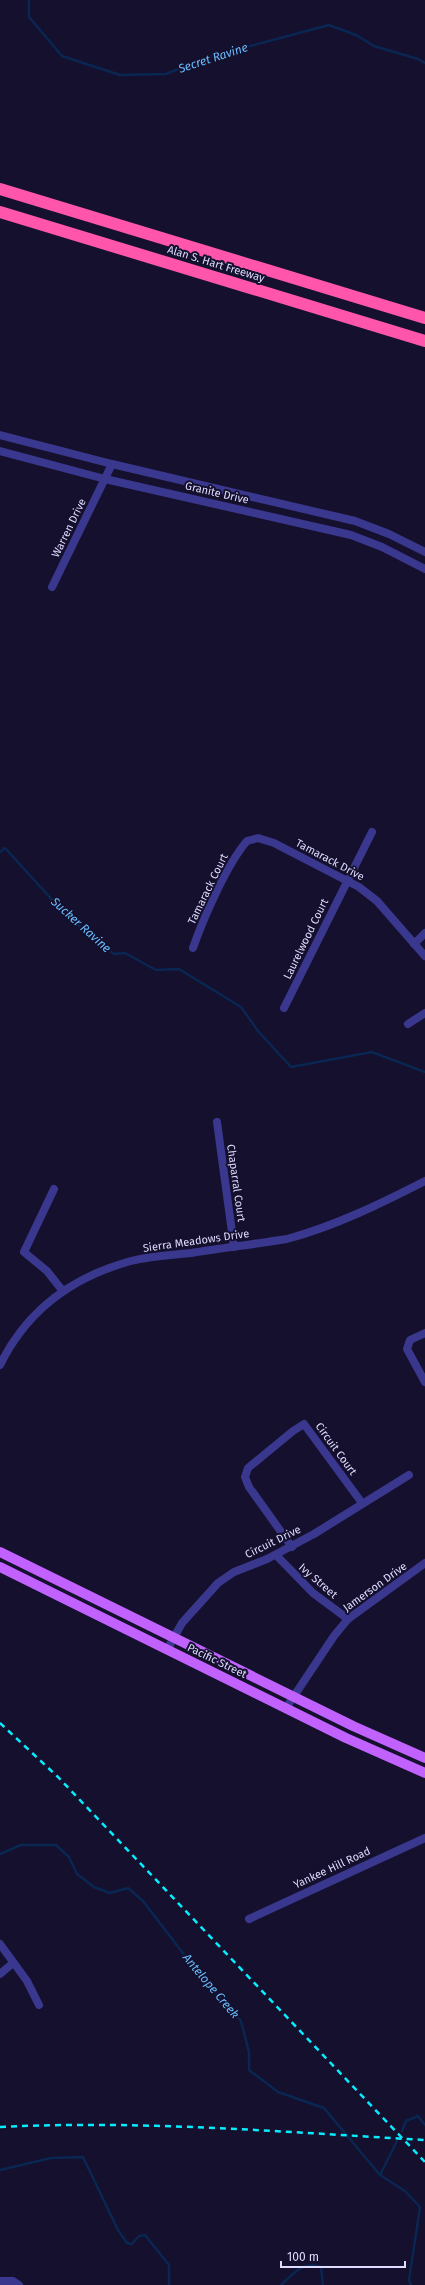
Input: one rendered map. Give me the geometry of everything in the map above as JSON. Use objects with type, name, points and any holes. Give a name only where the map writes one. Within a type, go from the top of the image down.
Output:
[{"type":"highway","name":"Alan S. Hart Freeway","points":[[0,189],[425,318]]},
{"type":"highway","name":"Alan S. Hart Freeway","points":[[0,212],[425,341]]},
{"type":"main road","name":"Pacific Street","points":[[0,1552],[353,1726],[425,1758]]},
{"type":"main road","name":"Pacific Street","points":[[0,1567],[346,1738],[425,1773]]},
{"type":"street","name":"Granite Drive","points":[[0,435],[112,464],[355,521],[389,534],[425,552]]},
{"type":"street","name":"Granite Drive","points":[[0,451],[105,479],[351,536],[382,547],[425,569]]},
{"type":"street","name":"Warren Drive","points":[[52,587],[112,464]]},
{"type":"street","name":"Laurelwood Court","points":[[284,1008],[372,832]]},
{"type":"street","name":"Tamarack Drive","points":[[247,841],[251,838],[266,840],[347,880],[377,901],[425,956]]},
{"type":"street","name":"Tamarack Court","points":[[193,948],[203,923],[229,870],[247,841]]},
{"type":"street","points":[[414,944],[425,933]]},
{"type":"street","points":[[408,1024],[425,1013]]},
{"type":"street","name":"Chaparral Court","points":[[217,1122],[234,1247]]},
{"type":"street","name":"Sierra Meadows Drive","points":[[0,1365],[19,1334],[38,1312],[62,1290],[93,1274],[132,1261],[287,1239],[312,1232],[340,1222],[425,1181]]},
{"type":"street","points":[[54,1189],[24,1252],[47,1271],[62,1290]]},
{"type":"street","points":[[425,1333],[410,1340],[407,1348],[425,1382]]},
{"type":"street","name":"Circuit Court","points":[[292,1547],[249,1487],[245,1477],[248,1468],[293,1431],[304,1424],[362,1503]]},
{"type":"street","name":"Circuit Drive","points":[[167,1650],[182,1623],[218,1583],[234,1572],[292,1547],[409,1475]]},
{"type":"street","name":"Ivy Street","points":[[276,1555],[313,1593],[348,1620]]},
{"type":"street","name":"Jamerson Drive","points":[[286,1708],[334,1636],[348,1620],[425,1564]]},
{"type":"street","name":"Yankee Hill Road","points":[[249,1919],[425,1838]]},
{"type":"street","points":[[0,1944],[27,1982],[39,2005]]},
{"type":"street","points":[[0,1974],[13,1963]]},
{"type":"street","points":[[0,2281],[13,2281],[19,2285]]},
{"type":"waterway","name":"Secret Ravine","points":[[29,0],[29,17],[62,56],[120,75],[166,74],[209,57],[329,25],[356,35],[374,46],[418,59],[425,63]]},
{"type":"waterway","name":"Sucker Ravine","points":[[0,852],[5,848],[65,914],[114,954],[125,953],[156,970],[179,969],[241,1007],[258,1031],[291,1067],[372,1052],[425,1072]]},
{"type":"waterway","name":"Antelope Creek","points":[[0,1854],[21,1845],[56,1845],[69,1857],[77,1874],[94,1887],[110,1893],[128,1888],[143,1901],[192,1965],[241,2021],[249,2052],[249,2070],[278,2092],[324,2108],[380,2175],[405,2191],[420,2207],[409,2280],[411,2285]]},
{"type":"waterway","points":[[402,2131],[406,2121],[418,2116],[425,2125]]},
{"type":"waterway","points":[[380,2175],[397,2141]]},
{"type":"waterway","points":[[0,2170],[51,2158],[83,2157],[118,2230],[127,2243],[132,2244],[139,2236],[145,2235],[169,2265],[169,2285]]},
{"type":"waterway","points":[[281,2285],[299,2269],[309,2265],[321,2267],[323,2285]]},
{"type":"railway","points":[[0,1723],[58,1777],[425,2162]]},
{"type":"railway","points":[[0,2127],[53,2125],[159,2126],[425,2140]]}]
